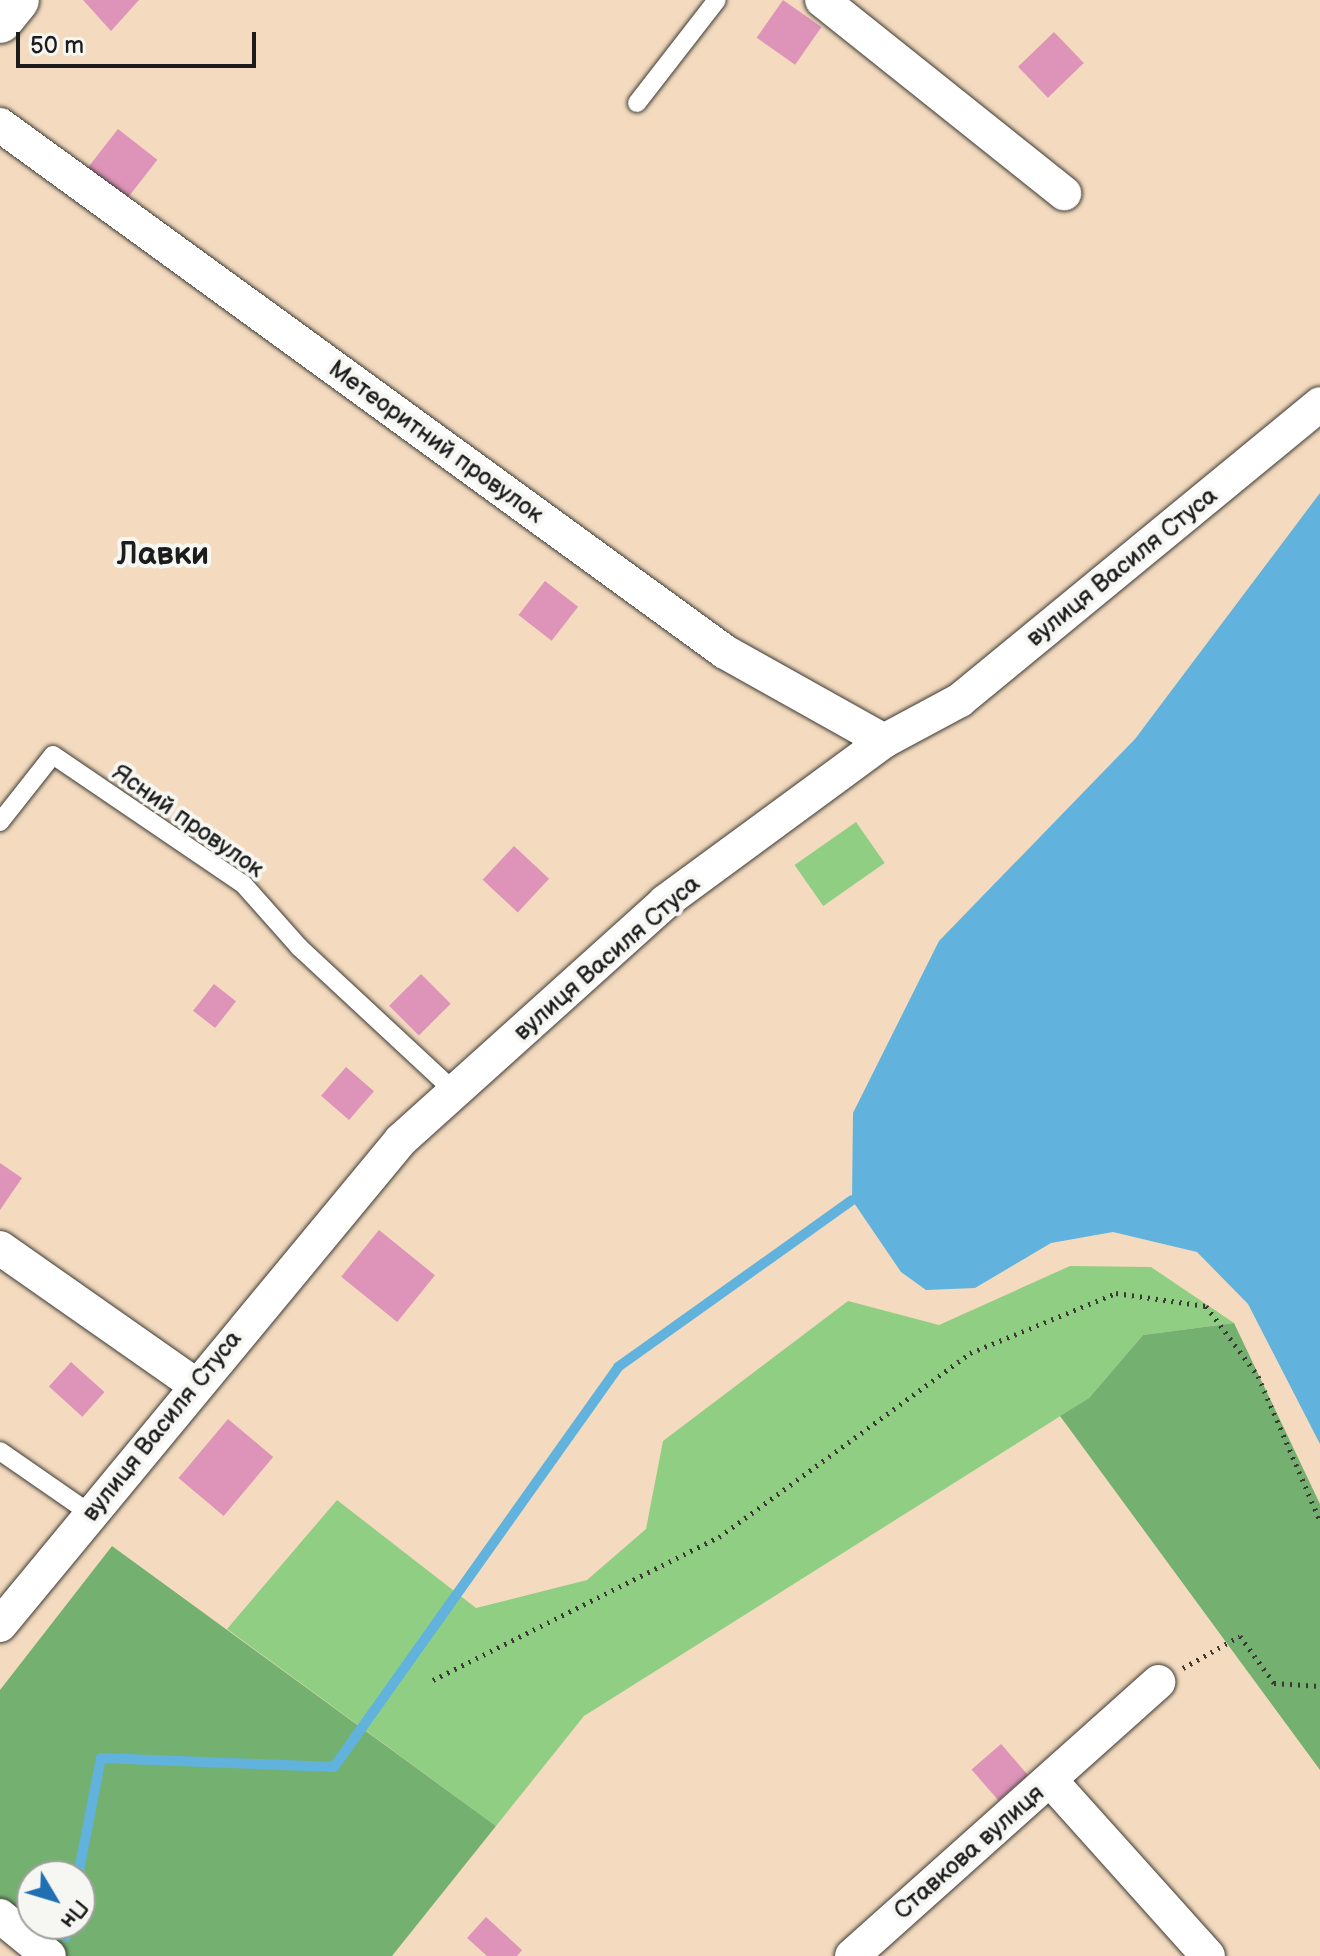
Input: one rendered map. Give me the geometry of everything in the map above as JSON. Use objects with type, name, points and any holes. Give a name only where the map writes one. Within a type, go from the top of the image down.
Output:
[{"type":"street","points":[[0,21],[17,0]]},
{"type":"street","points":[[822,0],[1064,193]]},
{"type":"street","name":"Метеоритний провулок","points":[[0,125],[725,652],[884,741]]},
{"type":"street","name":"вулиця Василя Стуса","points":[[0,1625],[401,1140],[665,902],[884,741],[960,700],[1320,404]]},
{"type":"street","points":[[0,1248],[196,1385]]},
{"type":"street","name":"Ставкова вулиця","points":[[852,1956],[1158,1682]]},
{"type":"street","name":"Ставкова вулиця","points":[[1051,1781],[1208,1956]]},
{"type":"street","points":[[0,1916],[49,1956]]},
{"type":"lane","points":[[637,103],[717,0]]},
{"type":"lane","name":"Ясний провулок","points":[[0,822],[53,755],[244,885],[299,947],[455,1092]]},
{"type":"lane","points":[[0,1451],[91,1514]]},
{"type":"path","points":[[433,1680],[719,1537],[970,1353],[1116,1293],[1206,1306],[1258,1376],[1320,1521]]},
{"type":"path","points":[[1158,1682],[1240,1636],[1274,1683],[1320,1686]]},
{"type":"green space","points":[[856,822],[885,863],[823,906],[795,865]]},
{"type":"green space","points":[[1070,1266],[1151,1267],[1234,1323],[1143,1335],[1089,1398],[584,1716],[496,1826],[227,1629],[337,1500],[476,1608],[587,1580],[646,1529],[663,1441],[848,1301],[939,1325]]},
{"type":"green space","points":[[1234,1323],[1320,1504],[1320,1770],[1060,1416],[1089,1398],[1143,1335]]},
{"type":"green space","points":[[112,1546],[496,1826],[392,1956],[61,1956],[43,1940],[96,1940],[96,1860],[16,1860],[16,1917],[0,1903],[0,1690]]},
{"type":"water","points":[[1320,493],[1320,1444],[1248,1304],[1197,1252],[1113,1232],[1051,1243],[975,1288],[926,1290],[901,1272],[852,1200],[853,1113],[939,941],[1135,739]]},
{"type":"building","points":[[83,0],[139,0],[111,31]]},
{"type":"building","points":[[783,0],[822,27],[795,65],[757,38]]},
{"type":"building","points":[[1054,32],[1084,63],[1048,98],[1018,67]]},
{"type":"building","points":[[118,129],[157,160],[127,199],[87,168]]},
{"type":"building","points":[[545,581],[578,607],[552,641],[519,615]]},
{"type":"building","points":[[514,846],[549,879],[518,912],[483,880]]},
{"type":"building","points":[[421,974],[451,1004],[419,1036],[389,1006]]},
{"type":"building","points":[[214,984],[236,1001],[215,1028],[193,1011]]},
{"type":"building","points":[[346,1067],[374,1091],[349,1120],[321,1096]]},
{"type":"building","points":[[0,1163],[22,1178],[0,1210]]},
{"type":"building","points":[[379,1230],[435,1275],[397,1322],[341,1277]]},
{"type":"building","points":[[71,1362],[104,1392],[82,1417],[49,1387]]},
{"type":"building","points":[[228,1419],[273,1457],[224,1516],[179,1478]]},
{"type":"building","points":[[1001,1744],[1028,1775],[998,1801],[972,1770]]},
{"type":"building","points":[[486,1917],[522,1950],[517,1956],[487,1956],[467,1938]]},
{"type":"waterway","points":[[81,1860],[101,1758],[334,1767],[618,1367],[852,1200]]},
{"type":"district","name":"Лавки","points":[[163,555]]}]
